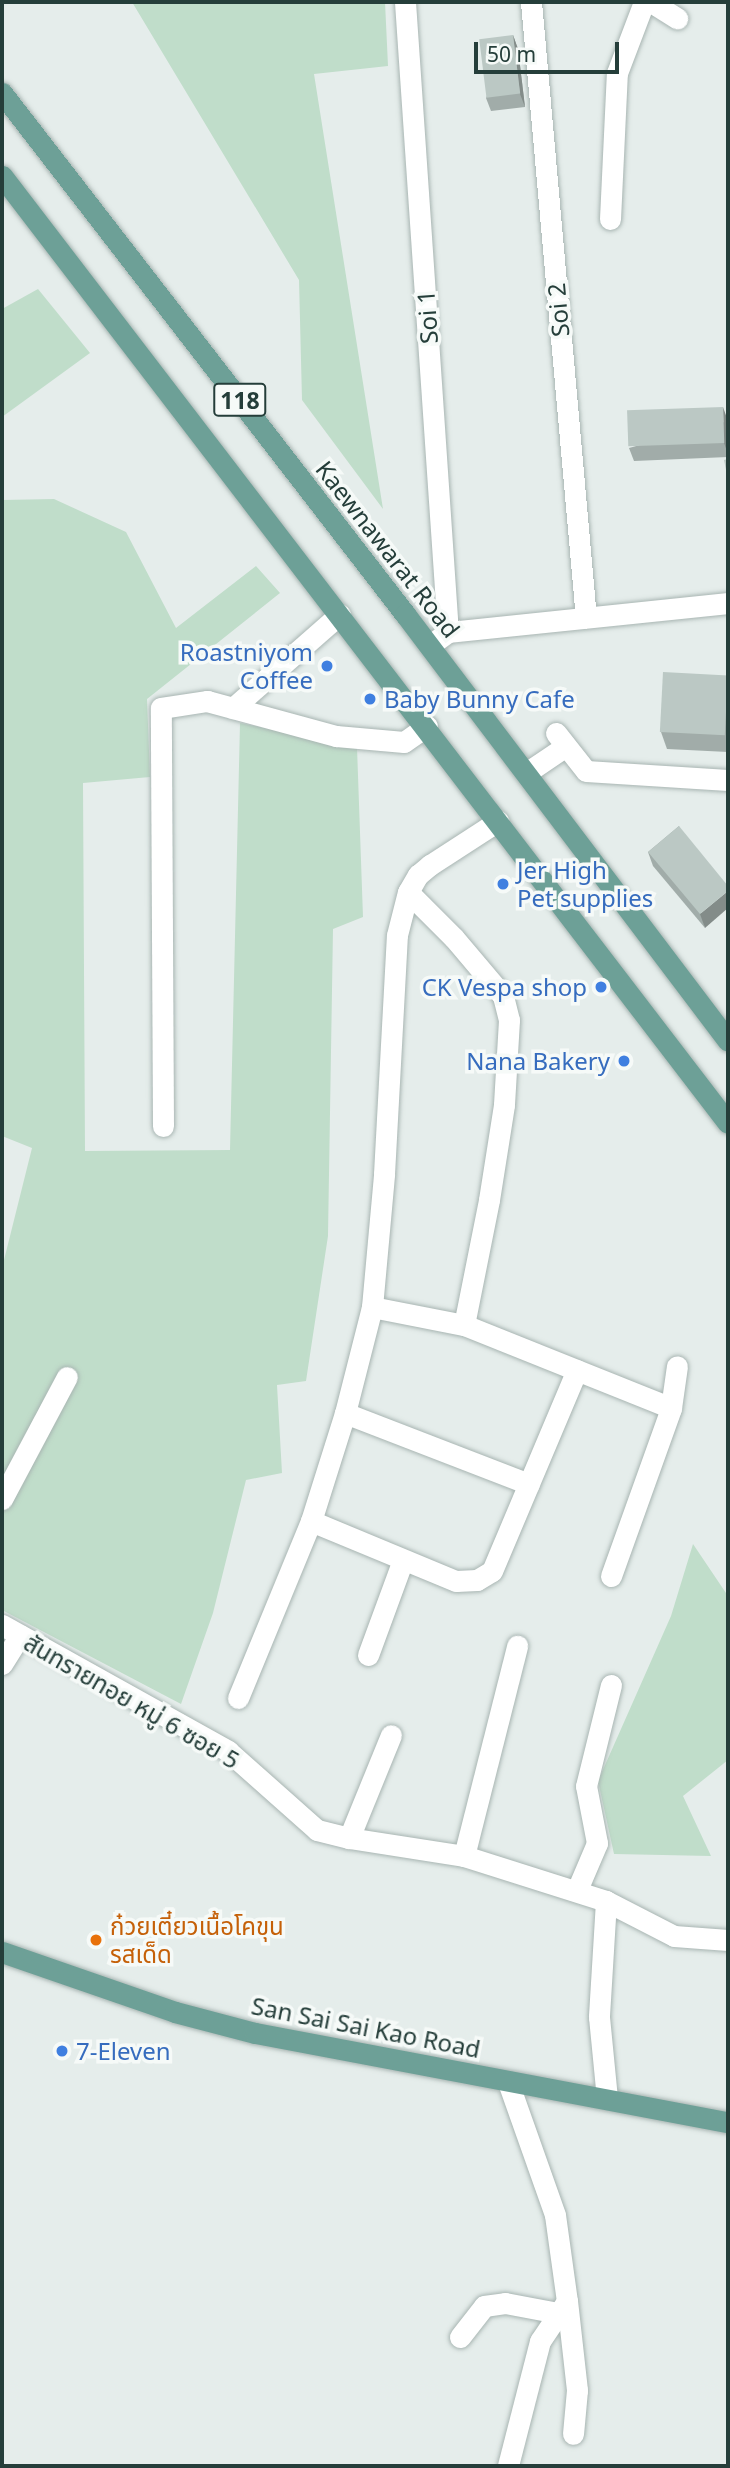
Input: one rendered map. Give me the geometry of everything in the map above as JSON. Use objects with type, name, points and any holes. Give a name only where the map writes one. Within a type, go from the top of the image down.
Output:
[{"type":"main road","name":"Kaewnawarat Road","points":[[2,93],[526,773],[721,1018],[728,1041]]},
{"type":"main road","name":"118","points":[[2,176],[427,726],[728,1123]]},
{"type":"main road","name":"San Sai Sai Kao Road","points":[[2,1952],[175,2012],[255,2033],[728,2122]]},
{"type":"street","name":"Soi 1","points":[[405,2],[448,632]]},
{"type":"street","name":"Soi 2","points":[[531,2],[586,618]]},
{"type":"street","points":[[610,219],[617,73],[644,2]]},
{"type":"street","points":[[651,2],[677,18]]},
{"type":"street","points":[[429,645],[448,632],[728,603]]},
{"type":"street","points":[[233,708],[340,614]]},
{"type":"street","points":[[163,1126],[161,708],[207,701],[336,736],[404,742],[427,726]]},
{"type":"street","points":[[526,773],[561,740],[586,771],[728,780]]},
{"type":"street","points":[[238,1698],[311,1521],[345,1413],[372,1307],[384,1174],[397,935],[408,892],[418,875],[430,865],[498,821]]},
{"type":"street","points":[[408,892],[454,938],[503,996],[509,1020],[504,1105],[489,1200],[464,1325]]},
{"type":"street","points":[[372,1307],[464,1325],[671,1408]]},
{"type":"street","points":[[611,1576],[671,1408],[677,1366]]},
{"type":"street","points":[[311,1521],[456,1581],[477,1580],[492,1571],[577,1370]]},
{"type":"street","points":[[2,1499],[67,1377]]},
{"type":"street","points":[[345,1413],[529,1484]]},
{"type":"street","points":[[368,1655],[403,1560]]},
{"type":"street","points":[[2,1664],[11,1630]]},
{"type":"street","name":"สันทรายทอย หมู่ 6 ซอย 5","points":[[11,1630],[228,1751],[317,1830],[349,1838],[464,1856],[606,1901],[674,1936],[728,1940]]},
{"type":"street","points":[[464,1856],[517,1646]]},
{"type":"street","points":[[577,1890],[597,1843],[586,1786],[611,1685]]},
{"type":"street","points":[[349,1838],[391,1735]]},
{"type":"street","points":[[606,1901],[599,2017],[607,2099]]},
{"type":"street","points":[[508,2082],[555,2215],[563,2307],[577,2390],[573,2434]]},
{"type":"street","points":[[460,2337],[484,2306],[505,2303],[563,2307]]},
{"type":"street","points":[[508,2466],[540,2341],[563,2307]]},
{"type":"green space","points":[[132,2],[385,2],[388,66],[314,74],[383,509],[302,400],[299,280]]},
{"type":"green space","points":[[38,289],[90,353],[2,417],[2,309]]},
{"type":"green space","points":[[54,499],[126,532],[176,628],[256,566],[280,593],[147,699],[150,777],[83,783],[85,1151],[230,1150],[240,723],[357,747],[363,917],[333,929],[328,1236],[306,1381],[277,1385],[282,1473],[246,1480],[213,1613],[181,1704],[2,1610],[2,1268],[32,1148],[2,1136],[2,500]]},
{"type":"green space","points":[[693,1544],[728,1596],[728,1760],[683,1796],[711,1856],[614,1854],[598,1781],[671,1616]]},
{"type":"building","points":[[513,35],[520,94],[486,98],[479,39]]},
{"type":"building","points":[[723,407],[724,443],[628,446],[627,410]]},
{"type":"building","points":[[728,459],[728,480],[724,460]]},
{"type":"building","points":[[663,672],[728,675],[725,735],[660,732]]},
{"type":"building","points":[[679,826],[728,886],[728,891],[700,914],[648,852]]},
{"type":"place","name":"Roastniyom Coffee","points":[[327,666]]},
{"type":"place","name":"Baby Bunny Cafe","points":[[370,699]]},
{"type":"place","name":"Jer High Pet supplies","points":[[503,884]]},
{"type":"place","name":"CK Vespa shop","points":[[601,987]]},
{"type":"place","name":"Nana Bakery","points":[[624,1061]]},
{"type":"place","name":"ก๋วยเตี๋ยวเนื้อโคขุน รสเด็ด","points":[[96,1940]]},
{"type":"place","name":"7-Eleven","points":[[62,2051]]}]
